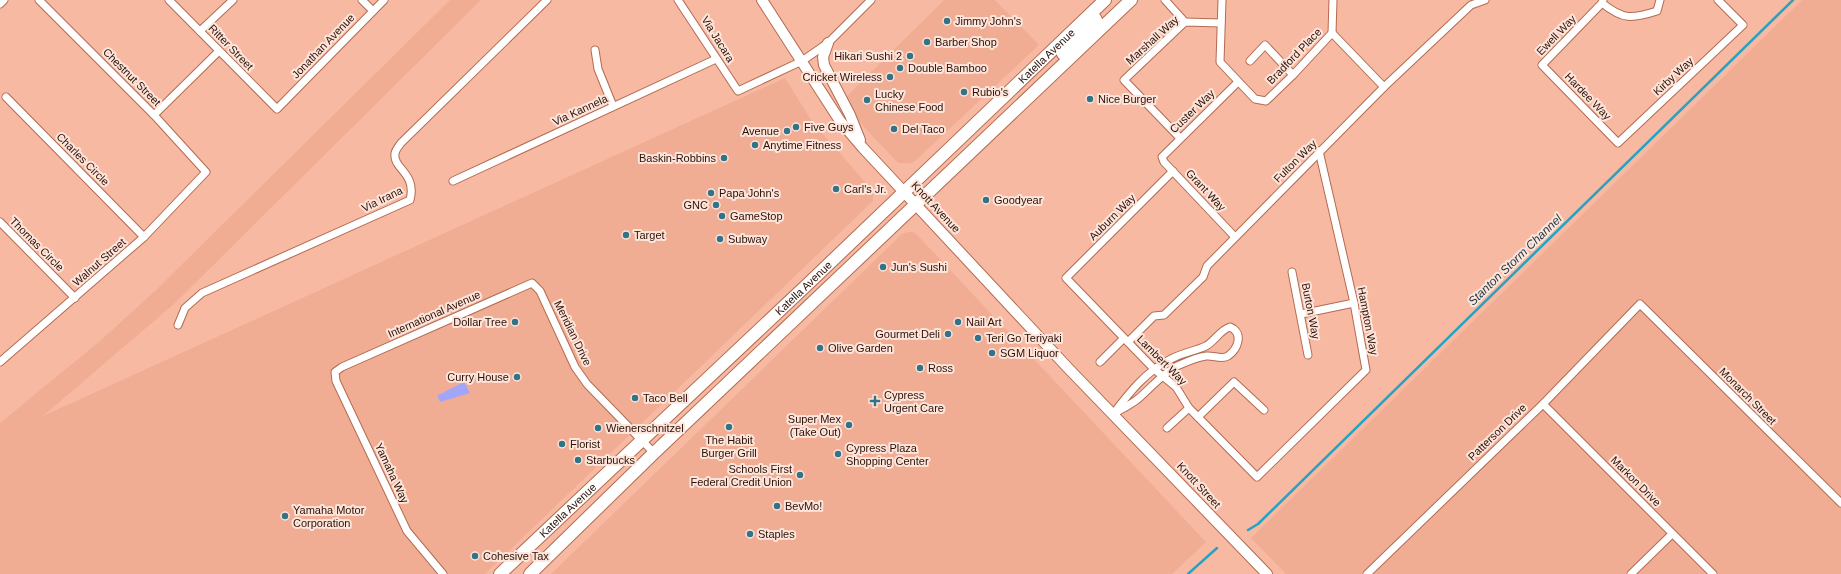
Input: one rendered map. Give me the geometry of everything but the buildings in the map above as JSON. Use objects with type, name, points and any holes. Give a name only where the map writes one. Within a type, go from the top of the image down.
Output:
[{"type":"main road","name":"Knott Avenue","points":[[762,0],[840,121],[863,148],[1113,414]]},
{"type":"main road","name":"Katella Avenue","points":[[500,574],[642,441],[1105,0]]},
{"type":"main road","name":"Katella Avenue","points":[[530,574],[654,453],[1131,0]]},
{"type":"main road","points":[[1054,73],[1063,53],[1096,20],[1092,12]]},
{"type":"main road","points":[[828,43],[823,57],[824,65],[830,81],[850,115],[863,148]]},
{"type":"main road","name":"Knott Street","points":[[1113,414],[1266,574]]},
{"type":"street","points":[[0,4],[4,0]]},
{"type":"street","name":"Chestnut Street","points":[[39,0],[154,115],[206,172]]},
{"type":"street","name":"Ritter Street","points":[[169,0],[275,108],[278,108]]},
{"type":"street","points":[[200,31],[233,0]]},
{"type":"street","points":[[362,0],[373,11]]},
{"type":"street","name":"Jonathan Avenue","points":[[278,108],[384,0]]},
{"type":"street","name":"Via Irana","points":[[178,325],[186,308],[202,293],[410,200],[413,190],[410,179],[395,159],[395,152],[402,143],[547,0]]},
{"type":"street","name":"Via Jacara","points":[[678,0],[702,34],[716,59],[738,91],[802,61]]},
{"type":"street","points":[[802,61],[828,43],[871,0]]},
{"type":"street","points":[[1165,0],[1185,22]]},
{"type":"street","points":[[1222,0],[1220,62],[1238,82]]},
{"type":"street","name":"Bradford Place","points":[[1238,82],[1255,99],[1266,101],[1293,75],[1332,33],[1333,0]]},
{"type":"street","name":"Fulton Way","points":[[1100,362],[1154,316],[1164,315],[1203,277],[1207,266],[1235,237],[1468,3],[1485,0]]},
{"type":"street","name":"Ewell Way","points":[[1542,65],[1602,1],[1618,15],[1628,16],[1644,15],[1657,11],[1660,0]]},
{"type":"street","name":"Kirby Way","points":[[1618,143],[1743,25],[1718,0]]},
{"type":"street","name":"Marshall Way","points":[[1180,138],[1124,80],[1185,22],[1221,23]]},
{"type":"street","points":[[1332,33],[1384,87]]},
{"type":"street","points":[[1250,61],[1265,45],[1293,75]]},
{"type":"street","points":[[154,115],[219,50]]},
{"type":"street","points":[[595,50],[598,69],[613,106]]},
{"type":"street","name":"Via Kannela","points":[[453,181],[716,59]]},
{"type":"street","name":"Hardee Way","points":[[1542,65],[1618,143]]},
{"type":"street","name":"Custer Way","points":[[1162,156],[1238,82]]},
{"type":"street","name":"Charles Circle","points":[[6,97],[144,237]]},
{"type":"street","name":"Hampton Way","points":[[1257,477],[1366,370],[1354,304],[1320,151]]},
{"type":"street","name":"Grant Way","points":[[1162,156],[1164,162],[1173,172],[1235,237]]},
{"type":"street","name":"Walnut Street","points":[[2,357],[75,298],[144,237],[206,172]]},
{"type":"street","name":"Auburn Way","points":[[1066,278],[1173,172]]},
{"type":"street","name":"Thomas Circle","points":[[0,222],[75,298]]},
{"type":"street","name":"Burton Way","points":[[1292,272],[1308,355]]},
{"type":"street","name":"Lambert Way","points":[[1066,278],[1154,369],[1176,387],[1189,408],[1257,477]]},
{"type":"street","name":"International Avenue","points":[[335,372],[532,283],[540,290]]},
{"type":"street","name":"Meridian Drive","points":[[540,290],[575,367],[587,384],[654,453]]},
{"type":"street","points":[[1301,314],[1354,304]]},
{"type":"street","name":"Patterson Drive","points":[[1367,574],[1543,404],[1640,304]]},
{"type":"street","name":"Monarch Street","points":[[1640,304],[1841,503]]},
{"type":"street","points":[[1230,327],[1238,334],[1236,348],[1228,356],[1223,358],[1207,356],[1177,366],[1163,376],[1138,399],[1113,414],[1130,391],[1154,369],[1185,352],[1205,346],[1225,328],[1230,327]]},
{"type":"street","points":[[1205,346],[1207,356]]},
{"type":"street","name":"Yamaha Way","points":[[335,372],[336,380],[407,532],[443,574]]},
{"type":"street","points":[[1198,417],[1234,382],[1264,410]]},
{"type":"street","name":"Markon Drive","points":[[1543,404],[1713,574]]},
{"type":"street","points":[[1167,428],[1189,408]]},
{"type":"street","points":[[1631,574],[1672,534]]},
{"type":"shaded area","points":[[450,0],[481,0],[174,304],[43,416],[785,78],[813,123],[873,191],[873,201],[485,574],[0,574],[0,423],[100,341],[156,290]]},
{"type":"shaded area","points":[[944,0],[995,0],[1039,45],[915,161],[911,163],[898,163],[862,125],[845,98]]},
{"type":"shaded area","points":[[1802,0],[1841,0],[1841,574],[1286,574],[1251,538]]},
{"type":"shaded area","points":[[914,232],[920,238],[1206,542],[1172,574],[551,574],[902,234]]},
{"type":"shaded area","points":[[464,382],[470,393],[440,402],[437,395],[444,393]]},
{"type":"waterway","name":"Stanton Storm Channel","points":[[1248,530],[1258,524],[1793,0]]},
{"type":"waterway","name":"Stanton Storm Channel","points":[[1188,574],[1217,548]]},
{"type":"place","name":"Jimmy John's","points":[[947,21]]},
{"type":"place","name":"Barber Shop","points":[[927,42]]},
{"type":"place","name":"Hikari Sushi 2","points":[[910,56]]},
{"type":"place","name":"Double Bamboo","points":[[900,68]]},
{"type":"place","name":"Cricket Wireless","points":[[890,77]]},
{"type":"place","name":"Rubio's","points":[[964,92]]},
{"type":"place","name":"Nice Burger","points":[[1090,99]]},
{"type":"place","name":"Lucky Chinese Food","points":[[867,100]]},
{"type":"place","name":"Five Guys","points":[[796,127]]},
{"type":"place","name":"Del Taco","points":[[894,129]]},
{"type":"place","name":"Avenue","points":[[787,131]]},
{"type":"place","name":"Anytime Fitness","points":[[755,145]]},
{"type":"place","name":"Baskin-Robbins","points":[[724,158]]},
{"type":"place","name":"Carl's Jr.","points":[[836,189]]},
{"type":"place","name":"Papa John's","points":[[711,193]]},
{"type":"place","name":"Goodyear","points":[[986,200]]},
{"type":"place","name":"GNC","points":[[716,205]]},
{"type":"place","name":"GameStop","points":[[722,216]]},
{"type":"place","name":"Target","points":[[626,235]]},
{"type":"place","name":"Subway","points":[[720,239]]},
{"type":"place","name":"Jun's Sushi","points":[[883,267]]},
{"type":"place","name":"Dollar Tree","points":[[515,322]]},
{"type":"place","name":"Nail Art","points":[[958,322]]},
{"type":"place","name":"Gourmet Deli","points":[[948,334]]},
{"type":"place","name":"Teri Go Teriyaki","points":[[978,338]]},
{"type":"place","name":"Olive Garden","points":[[820,348]]},
{"type":"place","name":"SGM Liquor","points":[[992,353]]},
{"type":"place","name":"Ross","points":[[920,368]]},
{"type":"place","name":"Curry House","points":[[517,377]]},
{"type":"place","name":"Taco Bell","points":[[635,398]]},
{"type":"place","name":"Cypress Urgent Care","points":[[875,401]]},
{"type":"place","name":"Super Mex (Take Out)","points":[[849,425]]},
{"type":"place","name":"The Habit Burger Grill","points":[[729,427]]},
{"type":"place","name":"Wienerschnitzel","points":[[598,428]]},
{"type":"place","name":"Florist","points":[[562,444]]},
{"type":"place","name":"Cypress Plaza Shopping Center","points":[[838,454]]},
{"type":"place","name":"Starbucks","points":[[578,460]]},
{"type":"place","name":"Schools First Federal Credit Union","points":[[800,475]]},
{"type":"place","name":"BevMo!","points":[[777,506]]},
{"type":"place","name":"Yamaha Motor Corporation","points":[[285,516]]},
{"type":"place","name":"Staples","points":[[750,534]]},
{"type":"place","name":"Cohesive Tax","points":[[475,556]]}]
